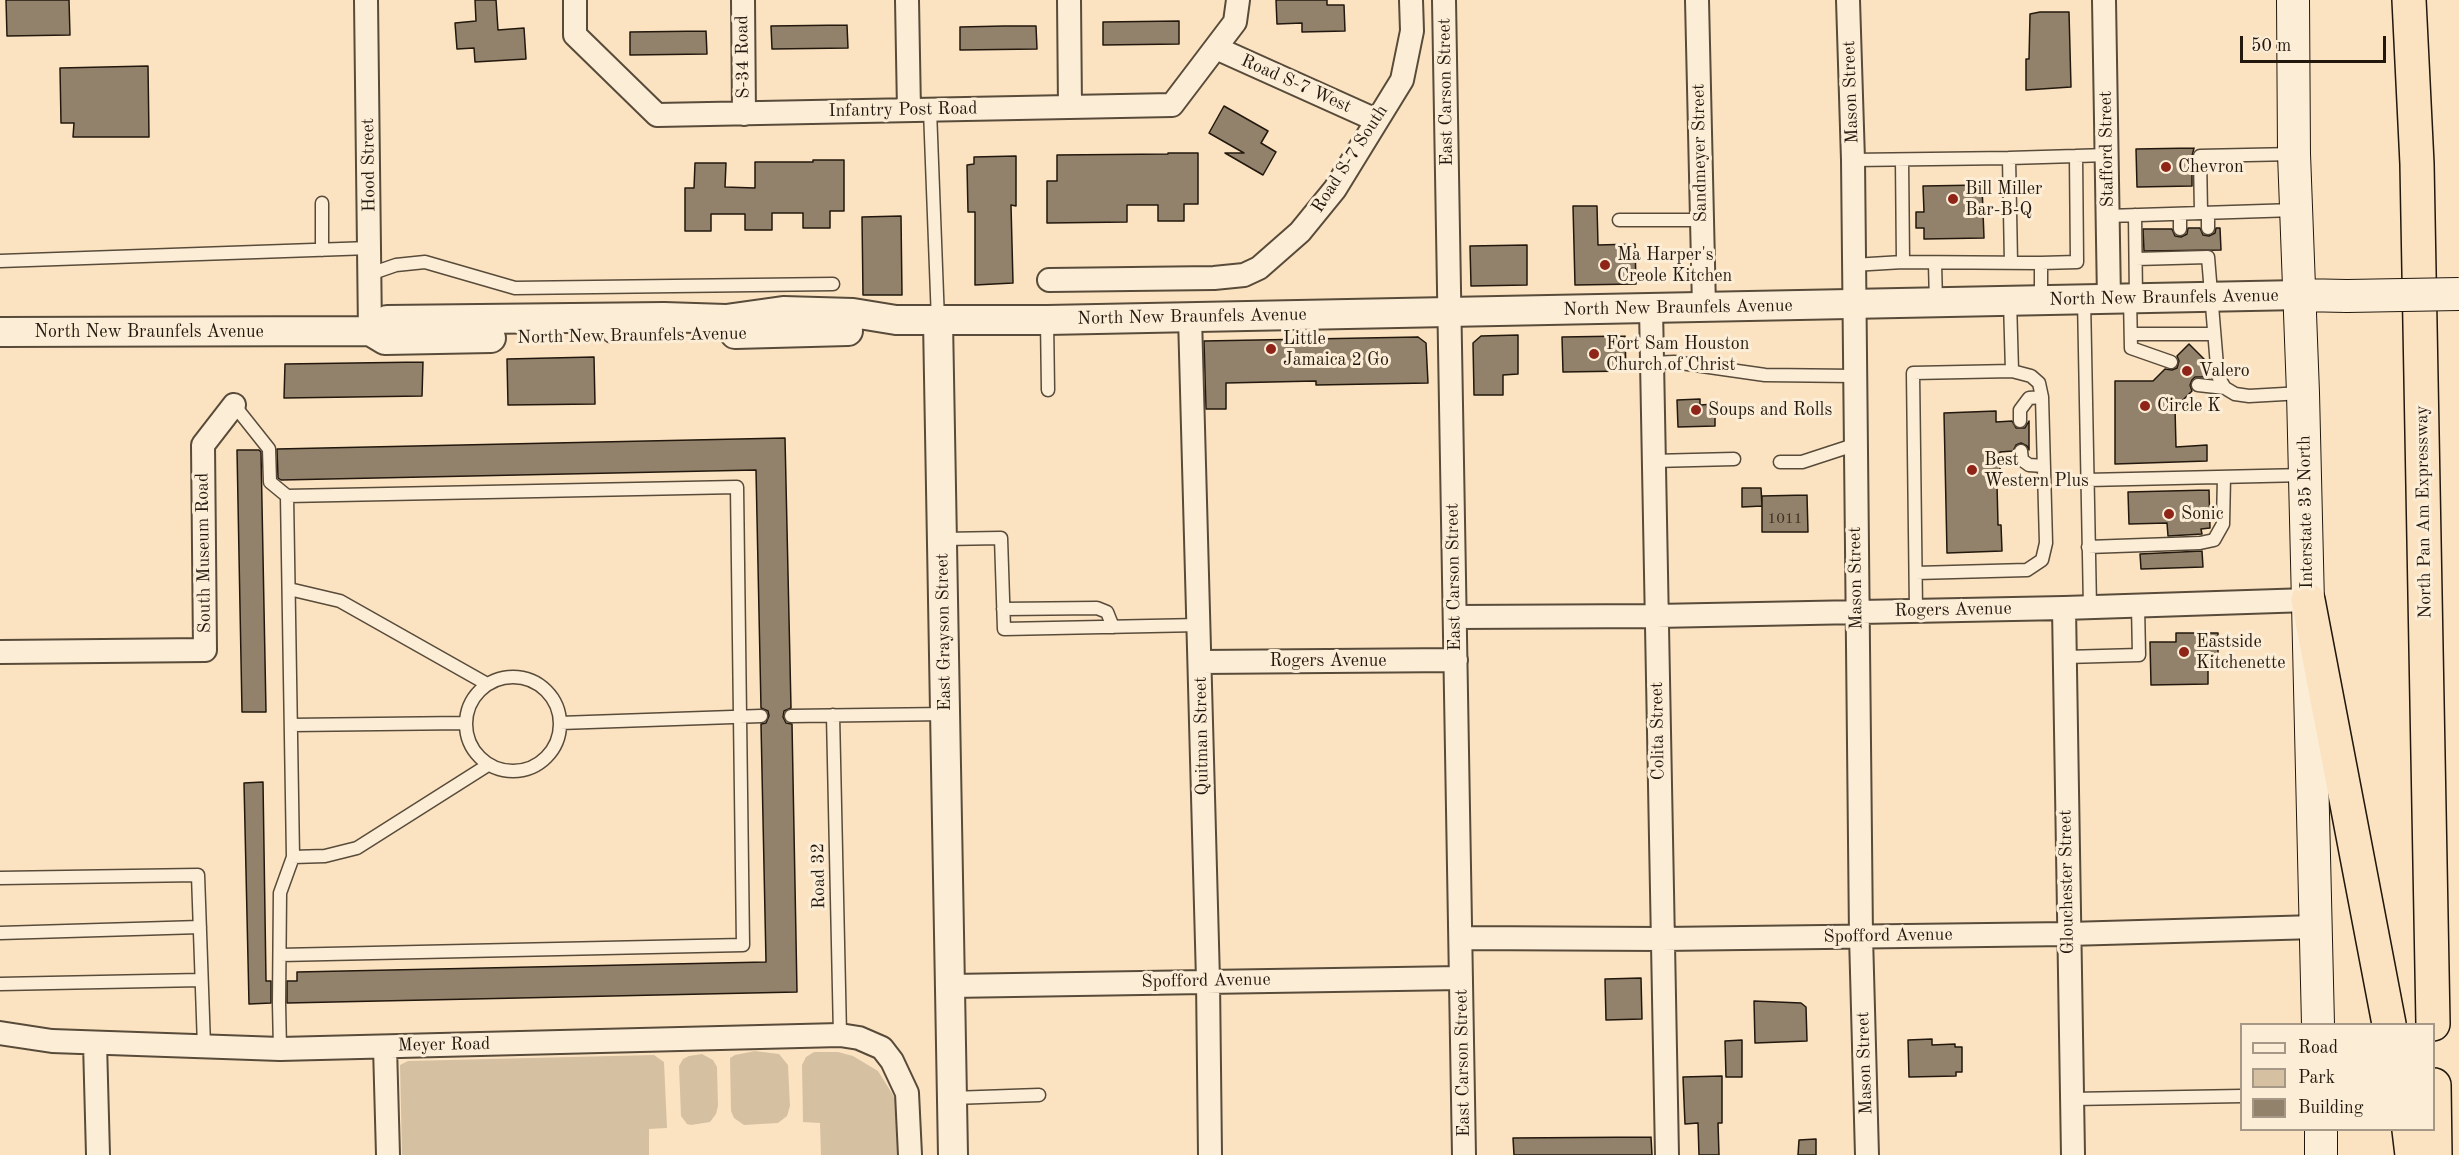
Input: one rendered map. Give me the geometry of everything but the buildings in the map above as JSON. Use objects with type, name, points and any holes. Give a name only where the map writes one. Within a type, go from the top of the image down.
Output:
[{"type":"highway","points":[[2399,0],[2417,164]]},
{"type":"highway","name":"North Pan Am Expressway","points":[[2409,0],[2417,164],[2433,1023]]},
{"type":"highway","points":[[2308,600],[2389,1023]]},
{"type":"highway","points":[[2409,1131],[2412,1155]]},
{"type":"highway","points":[[2434,1131],[2434,1155]]},
{"type":"main road","name":"Interstate 35 North","points":[[2293,0],[2294,154],[2303,393],[2318,1023]]},
{"type":"main road","name":"North New Braunfels Avenue","points":[[2300,295],[2459,294]]},
{"type":"main road","points":[[2321,1131],[2321,1155]]},
{"type":"street","name":"Hood Street","points":[[366,0],[370,331]]},
{"type":"street","name":"Infantry Post Road","points":[[575,0],[575,35],[657,116],[1172,105],[1235,22],[1238,0]]},
{"type":"street","name":"S-34 Road","points":[[743,0],[744,114]]},
{"type":"street","points":[[907,0],[920,110]]},
{"type":"street","points":[[1069,0],[1070,107]]},
{"type":"street","name":"Road S-7 South","points":[[1049,280],[1215,278],[1244,275],[1259,268],[1300,232],[1335,189],[1402,80],[1412,31],[1411,0]]},
{"type":"street","name":"East Carson Street","points":[[1444,0],[1464,1155]]},
{"type":"street","name":"Sandmeyer Street","points":[[1697,0],[1704,307]]},
{"type":"street","name":"Mason Street","points":[[1848,0],[1853,160],[1854,445],[1861,936],[1868,1155]]},
{"type":"street","name":"Stafford Street","points":[[2104,0],[2108,216],[2115,299]]},
{"type":"street","name":"Road S-7 West","points":[[1216,48],[1376,120]]},
{"type":"street","name":"North New Braunfels Avenue","points":[[0,332],[370,331],[385,340],[610,327],[689,326],[857,331],[896,320],[1047,320],[2300,295]]},
{"type":"street","name":"Colita Street","points":[[1651,308],[1667,1155]]},
{"type":"street","name":"Quitman Street","points":[[1190,317],[1208,980],[1210,1155]]},
{"type":"street","name":"East Grayson Street","points":[[938,321],[954,1155]]},
{"type":"street","name":"South Museum Road","points":[[0,652],[205,650],[203,445],[234,405]]},
{"type":"street","name":"Rogers Avenue","points":[[1455,617],[1656,616],[2064,608],[2308,600]]},
{"type":"street","name":"Glouchester Street","points":[[2064,608],[2073,1155]]},
{"type":"street","name":"Rogers Avenue","points":[[1200,662],[1456,660]]},
{"type":"street","name":"Spofford Avenue","points":[[1461,938],[1662,939],[2068,934],[2316,927]]},
{"type":"street","name":"Spofford Avenue","points":[[950,986],[1208,980],[1461,978]]},
{"type":"street","name":"Meyer Road","points":[[0,1033],[52,1041],[280,1049],[840,1035],[859,1038],[882,1048],[892,1061],[907,1093],[910,1155]]},
{"type":"street","points":[[95,1043],[98,1155]]},
{"type":"street","points":[[385,1047],[388,1155]]},
{"type":"lane","name":"East Grayson Street","points":[[920,110],[938,321]]},
{"type":"lane","points":[[1853,160],[2107,154]]},
{"type":"lane","points":[[2208,228],[2200,156],[2294,154]]},
{"type":"lane","points":[[1853,265],[1903,262],[2077,262],[2076,156]]},
{"type":"lane","points":[[2009,158],[2011,263]]},
{"type":"lane","points":[[1902,160],[1903,262]]},
{"type":"lane","points":[[322,203],[322,250]]},
{"type":"lane","points":[[2108,216],[2296,210]]},
{"type":"lane","points":[[2180,214],[2181,229]]},
{"type":"lane","points":[[2090,607],[2087,480],[2115,299],[2136,259],[2135,215]]},
{"type":"lane","points":[[2156,215],[2156,229]]},
{"type":"lane","points":[[1619,220],[1702,220]]},
{"type":"lane","points":[[4,262],[370,248]]},
{"type":"lane","points":[[2136,259],[2157,255],[2208,254],[2219,378],[2225,388]]},
{"type":"lane","points":[[370,274],[396,265],[425,262],[515,288],[833,284]]},
{"type":"lane","points":[[1935,263],[1936,304]]},
{"type":"lane","points":[[2041,263],[2041,300]]},
{"type":"lane","points":[[2115,299],[2131,334],[2132,348],[2171,362]]},
{"type":"lane","points":[[2010,301],[2012,371]]},
{"type":"lane","points":[[1047,320],[1048,390]]},
{"type":"lane","points":[[2131,334],[2214,334]]},
{"type":"lane","points":[[1652,363],[1674,362],[1765,375],[1855,376]]},
{"type":"lane","points":[[1916,573],[2027,570],[2042,560],[2046,543],[2042,397],[2039,383],[2031,376],[2012,371],[1913,373],[1916,610]]},
{"type":"lane","points":[[2198,385],[2225,388],[2235,394],[2249,396],[2303,393]]},
{"type":"lane","points":[[2020,421],[2020,410],[2030,398],[2042,397]]},
{"type":"lane","points":[[234,405],[269,449],[270,482],[287,496],[737,487],[743,945],[280,955]]},
{"type":"lane","points":[[1780,462],[1802,462],[1854,445]]},
{"type":"lane","points":[[2021,451],[2022,460],[2029,465],[2044,466]]},
{"type":"lane","points":[[1653,461],[1734,459]]},
{"type":"lane","points":[[2087,480],[2305,475]]},
{"type":"lane","points":[[2088,546],[2200,543],[2214,540],[2223,524],[2224,477]]},
{"type":"lane","points":[[280,1049],[280,893],[293,857],[287,496]]},
{"type":"lane","points":[[943,540],[1001,538],[1004,629],[1199,625]]},
{"type":"lane","points":[[289,589],[340,601],[487,684]]},
{"type":"lane","points":[[2065,657],[2139,655],[2138,606]]},
{"type":"lane","points":[[1003,609],[1097,608],[1107,612],[1113,627]]},
{"type":"lane","points":[[519,677],[540,685],[554,702],[560,723],[556,745],[541,763],[532,768],[510,772],[488,765],[474,752],[466,733],[465,723],[469,705],[487,684],[519,677]]},
{"type":"lane","points":[[791,716],[946,714]]},
{"type":"lane","name":"Road 32","points":[[833,715],[840,1035]]},
{"type":"lane","points":[[560,723],[761,716]]},
{"type":"lane","points":[[291,725],[465,723]]},
{"type":"lane","points":[[293,857],[325,856],[357,848],[488,765]]},
{"type":"lane","points":[[0,878],[198,875],[204,1046]]},
{"type":"lane","points":[[0,933],[200,927]]},
{"type":"lane","points":[[0,984],[201,980]]},
{"type":"lane","points":[[952,1098],[1039,1095]]},
{"type":"lane","points":[[2072,1099],[2240,1096]]},
{"type":"green space","points":[[755,1051],[779,1054],[788,1065],[790,1106],[787,1116],[778,1123],[744,1125],[734,1118],[731,1111],[730,1058]]},
{"type":"green space","points":[[814,1052],[838,1052],[853,1056],[878,1071],[898,1103],[901,1155],[821,1155],[820,1123],[803,1122],[802,1065],[806,1057]]},
{"type":"green space","points":[[702,1054],[713,1060],[717,1067],[718,1106],[710,1122],[691,1125],[687,1124],[681,1116],[679,1066],[683,1059]]},
{"type":"green space","points":[[654,1055],[664,1062],[667,1128],[649,1129],[649,1155],[402,1155],[400,1065],[408,1061]]},
{"type":"place","name":"Chevron","points":[[2166,167]]},
{"type":"place","name":"Bill Miller Bar-B-Q","points":[[1953,199]]},
{"type":"place","name":"Ma Harper's Creole Kitchen","points":[[1605,265]]},
{"type":"place","name":"Little Jamaica 2 Go","points":[[1271,349]]},
{"type":"place","name":"Fort Sam Houston Church of Christ","points":[[1594,354]]},
{"type":"place","name":"Valero","points":[[2187,371]]},
{"type":"place","name":"Circle K","points":[[2145,406]]},
{"type":"place","name":"Soups and Rolls","points":[[1696,410]]},
{"type":"place","name":"Best Western Plus","points":[[1972,470]]},
{"type":"place","name":"Sonic","points":[[2169,514]]},
{"type":"place","name":"Eastside Kitchenette","points":[[2184,652]]}]
